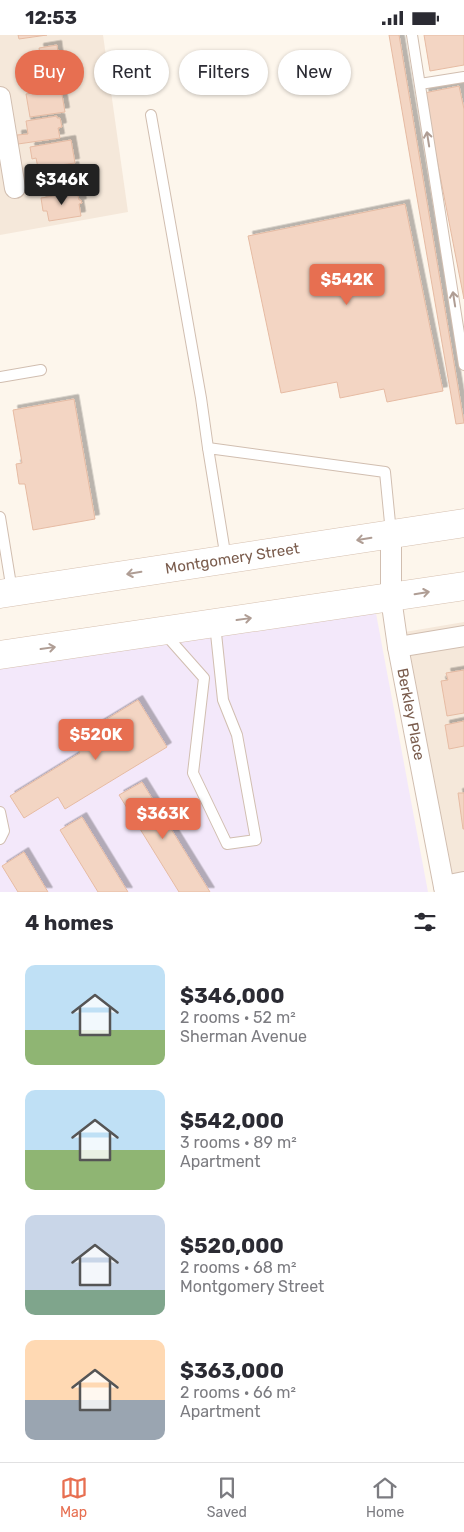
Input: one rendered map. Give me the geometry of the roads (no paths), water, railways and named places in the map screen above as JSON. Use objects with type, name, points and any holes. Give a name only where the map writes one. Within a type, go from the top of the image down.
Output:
[{"type":"main road","name":"Montgomery Street","points":[[6,593],[464,523]]},
{"type":"main road","points":[[0,655],[464,586]]},
{"type":"street","points":[[0,97],[15,189]]},
{"type":"street","name":"Berkley Place","points":[[391,535],[391,597],[398,647],[445,889]]},
{"type":"street","points":[[398,647],[464,636]]},
{"type":"street","points":[[445,889],[464,882]]},
{"type":"lane","points":[[412,35],[464,365]]},
{"type":"lane","points":[[420,84],[464,77]]},
{"type":"lane","points":[[151,115],[199,388],[226,560]]},
{"type":"lane","points":[[0,377],[41,370]]},
{"type":"lane","points":[[208,448],[385,473],[391,535]]},
{"type":"lane","points":[[0,517],[6,593]]},
{"type":"lane","points":[[162,631],[204,678],[193,773],[227,844],[256,840],[236,735],[223,700],[215,623]]},
{"type":"lane","points":[[204,678],[220,677]]},
{"type":"lane","points":[[0,812],[4,831],[0,839]]}]
